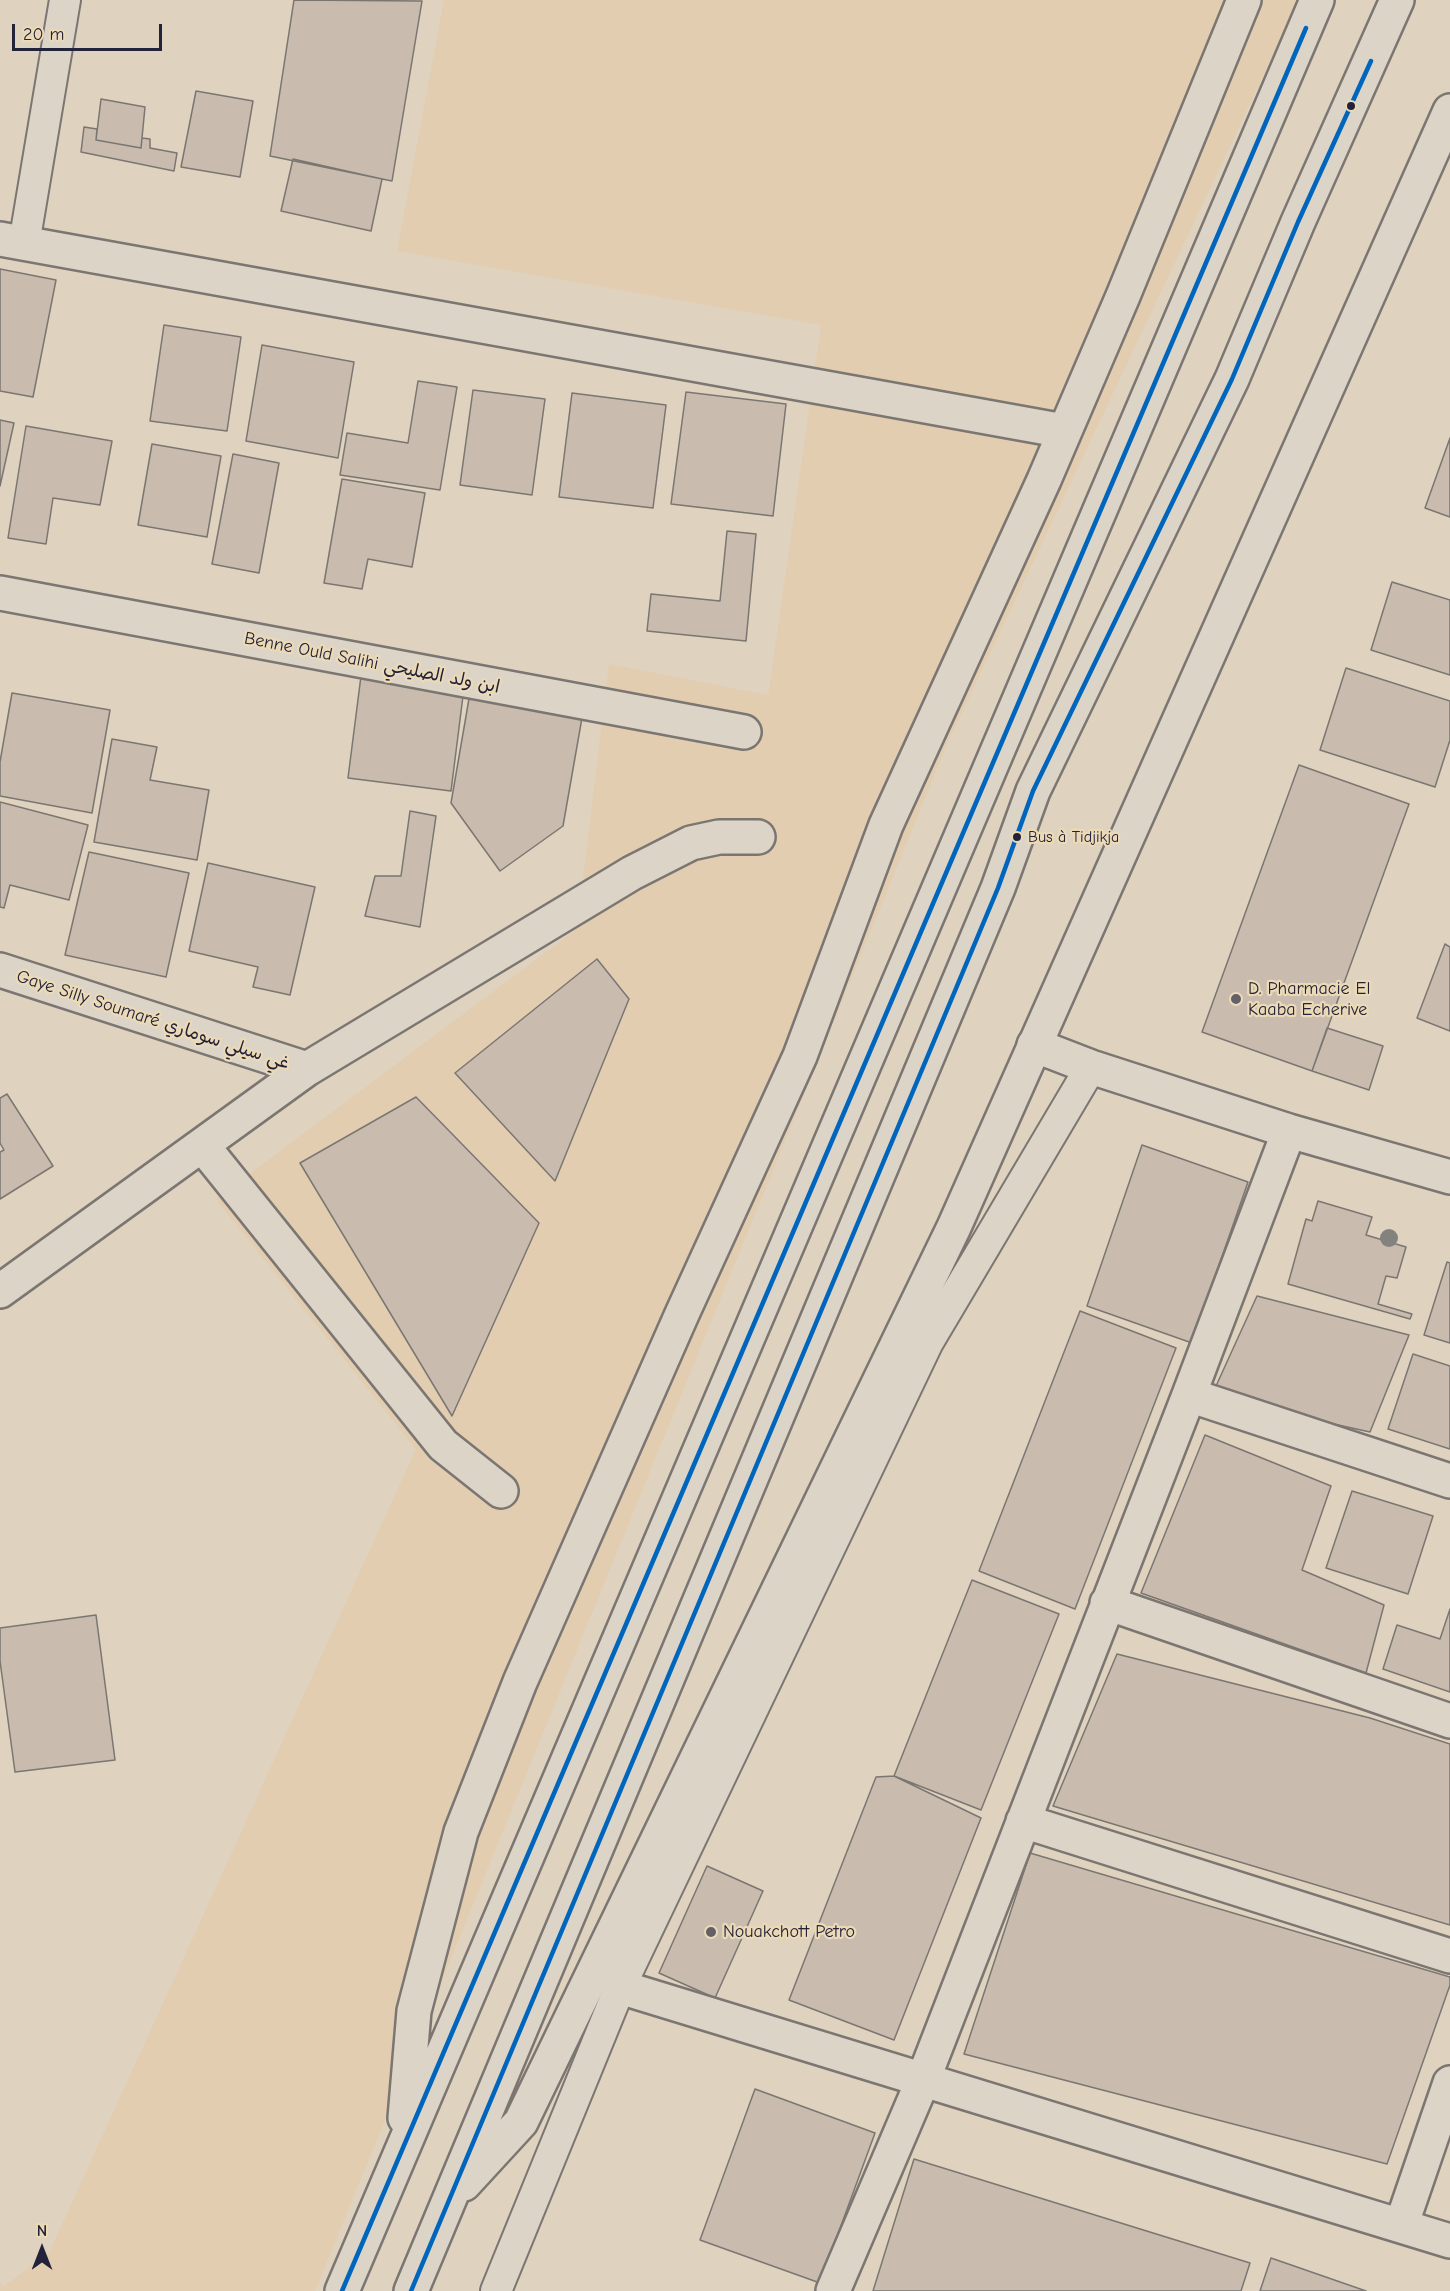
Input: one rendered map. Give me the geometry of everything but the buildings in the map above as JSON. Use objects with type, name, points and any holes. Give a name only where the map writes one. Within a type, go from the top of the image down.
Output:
[{"type":"main road","points":[[403,2146],[414,2011],[461,1832],[520,1682],[682,1314],[800,1056],[886,825],[1123,296],[1244,0]]},
{"type":"main road","points":[[411,2291],[998,888],[1032,791],[1232,379],[1298,222],[1397,0]]},
{"type":"main road","points":[[342,2291],[1312,14]]},
{"type":"main road","points":[[448,2200],[521,2122],[944,1248],[1450,111]]},
{"type":"main road","points":[[12,242],[1064,431]]},
{"type":"main road","name":"Benne Ould Salihi ابن ولد الصليحي","points":[[0,593],[744,732]]},
{"type":"main road","points":[[0,1291],[307,1069],[642,868],[691,843],[719,837],[758,837]]},
{"type":"main road","name":"Gaye Silly Soumaré غي سيلي سوماري","points":[[0,970],[307,1069]]},
{"type":"main road","points":[[1034,1045],[1091,1067],[1289,1131],[1450,1177]]},
{"type":"main road","points":[[833,2291],[923,2080],[1289,1131]]},
{"type":"main road","points":[[202,1145],[443,1445],[501,1491]]},
{"type":"main road","points":[[1189,1395],[1450,1481]]},
{"type":"main road","points":[[1107,1603],[1450,1721]]},
{"type":"main road","points":[[1023,1821],[1450,1956]]},
{"type":"main road","points":[[620,1987],[1450,2241]]},
{"type":"main road","points":[[1401,2226],[1450,2083]]},
{"type":"lane","points":[[12,242],[65,0]]},
{"type":"lane","points":[[496,2291],[620,1987],[928,1342],[1091,1067]]},
{"type":"shaded area","points":[[444,0],[1299,0],[948,742],[315,2291],[0,2291],[0,2282],[3,2287],[49,2253],[416,1449],[216,1199],[577,929],[609,664],[768,695],[821,325],[397,251]]},
{"type":"transit line","points":[[342,2291],[1306,28]]},
{"type":"transit line","points":[[411,2291],[998,888],[1033,791],[1232,379],[1298,222],[1371,61]]},
{"type":"place","name":"Bus à Tidjikja","points":[[1017,837]]},
{"type":"place","name":"D. Pharmacie El Kaaba Echerive","points":[[1236,999]]},
{"type":"place","name":"Nouakchott Petro","points":[[711,1932]]}]
